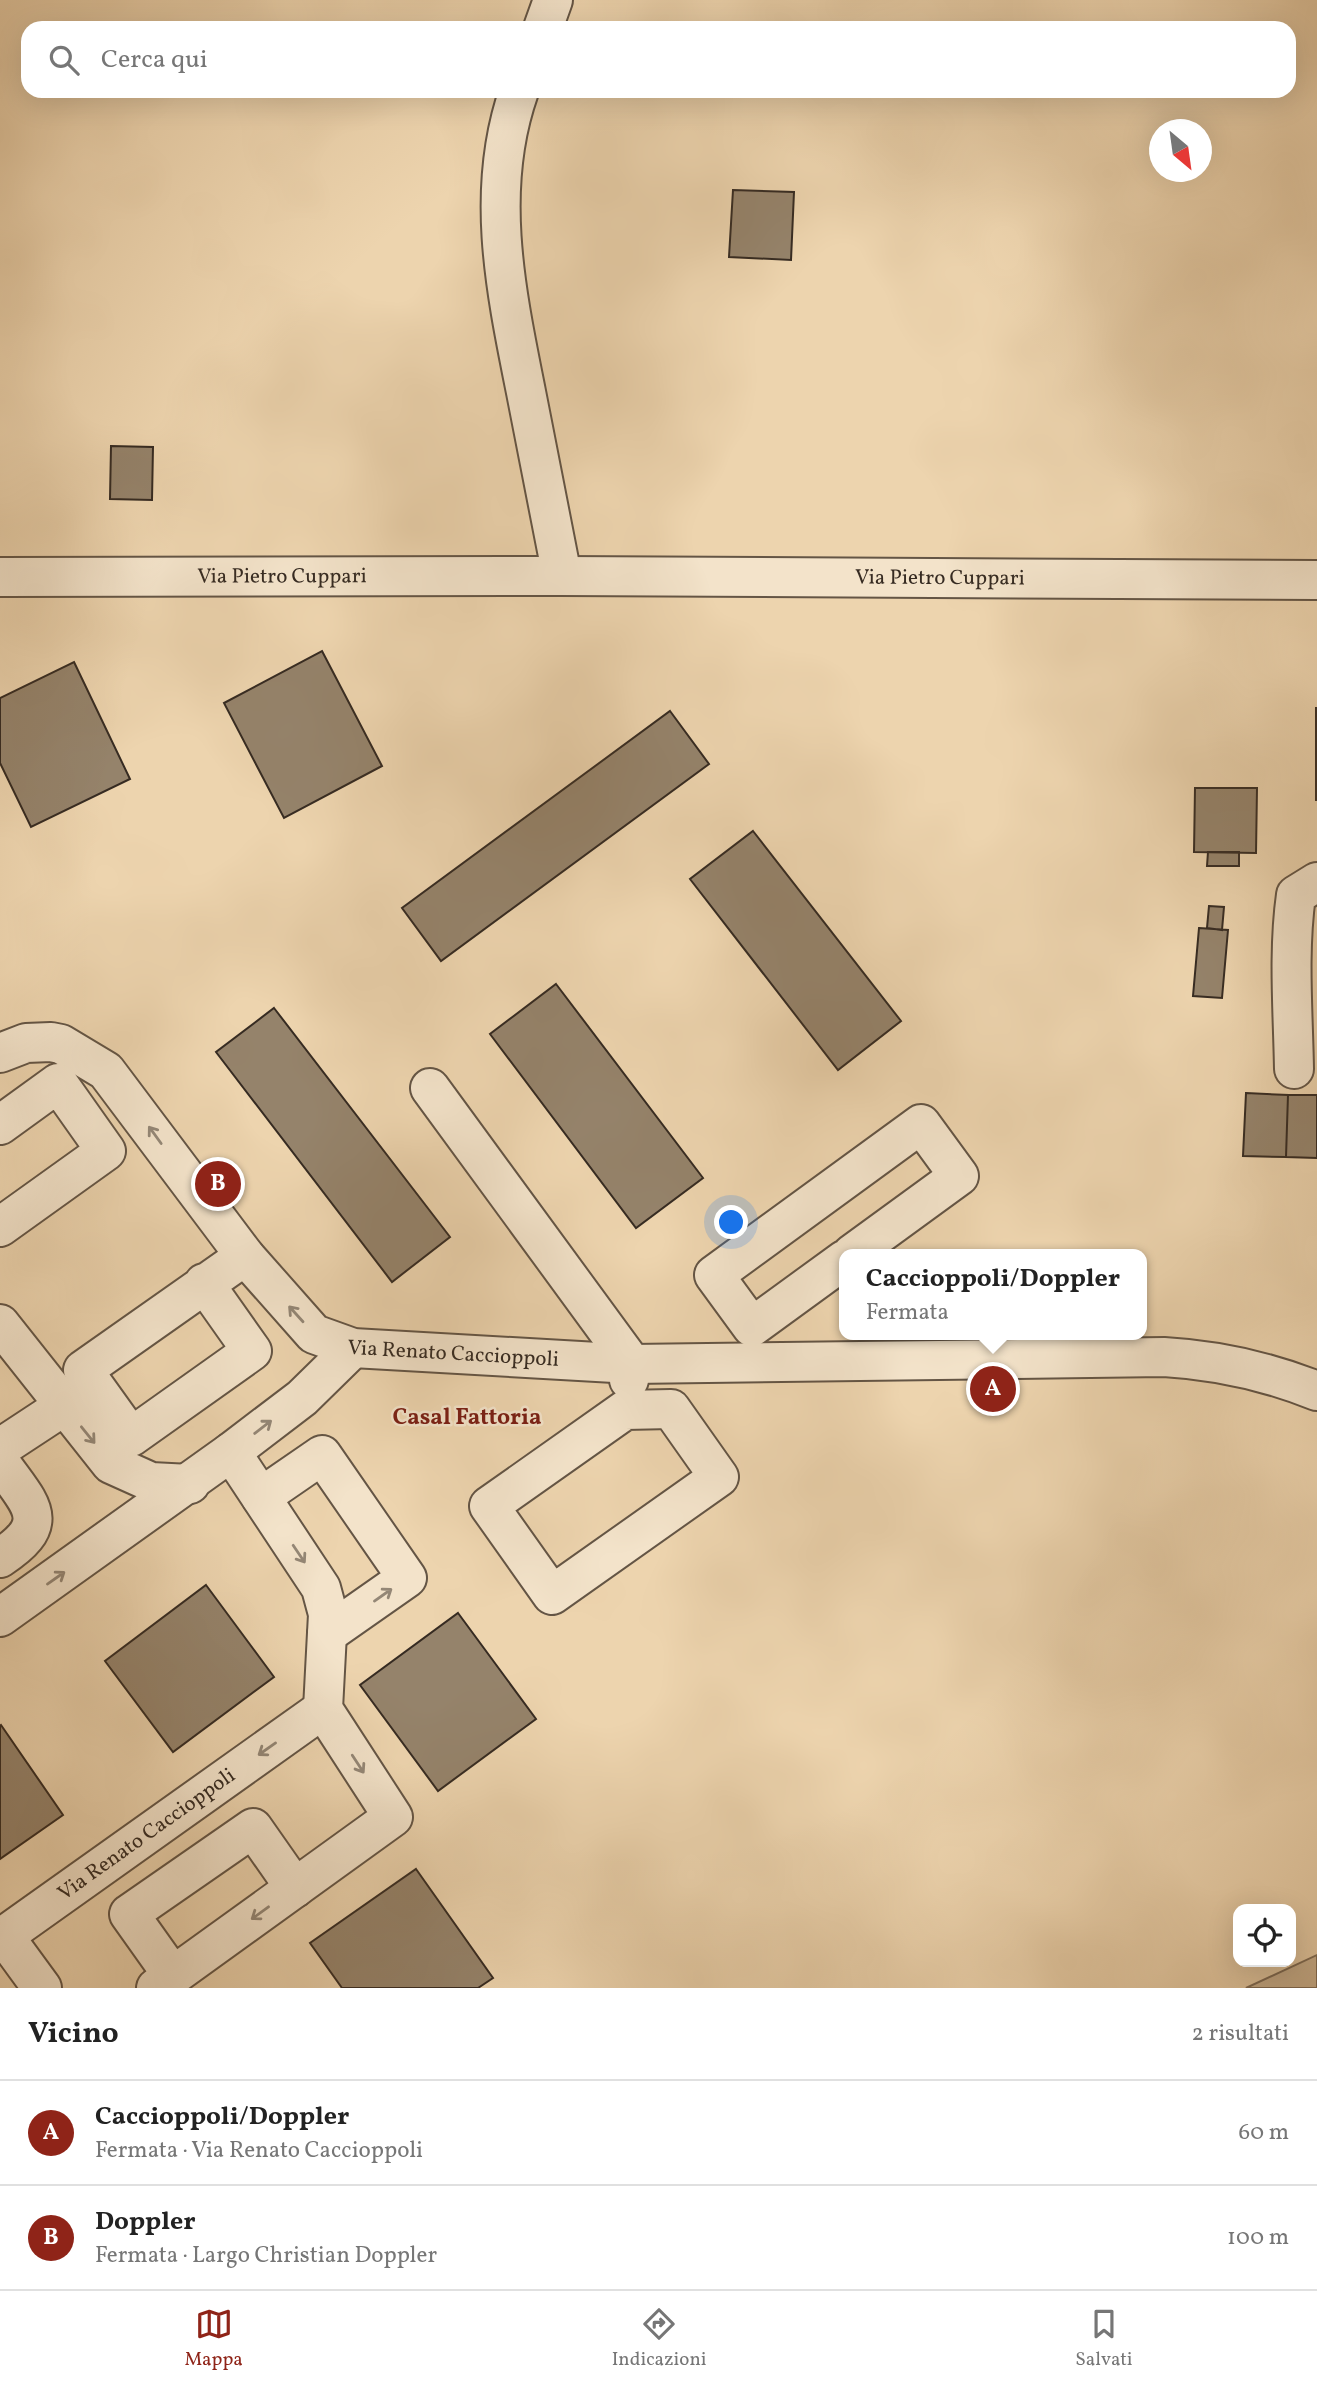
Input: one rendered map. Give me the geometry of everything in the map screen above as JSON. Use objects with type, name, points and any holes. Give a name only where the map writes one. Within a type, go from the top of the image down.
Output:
[{"type":"street","points":[[545,21],[553,0]]},
{"type":"street","points":[[517,98],[507,135],[499,217],[507,293],[562,576]]},
{"type":"street","name":"Via Pietro Cuppari","points":[[0,577],[562,576],[1317,580]]},
{"type":"street","points":[[1294,1069],[1293,917],[1297,895],[1317,882]]},
{"type":"street","points":[[0,1053],[26,1044],[51,1042],[61,1044],[106,1070],[245,1256],[314,1334],[353,1348]]},
{"type":"street","points":[[0,1125],[58,1083],[106,1151],[0,1227]]},
{"type":"street","points":[[430,1088],[632,1364],[625,1410],[489,1506],[552,1594],[719,1477],[671,1409],[625,1410]]},
{"type":"street","points":[[839,1264],[752,1327],[714,1275],[921,1124],[959,1176],[859,1249]]},
{"type":"street","points":[[204,1283],[245,1256]]},
{"type":"street","points":[[786,1303],[788,1362]]},
{"type":"street","points":[[0,1324],[111,1464],[151,1482],[190,1484]]},
{"type":"street","name":"Via Renato Caccioppoli","points":[[0,1617],[190,1484],[302,1398],[353,1348],[632,1364],[1180,1358],[1241,1367],[1317,1391]]},
{"type":"street","points":[[0,1448],[64,1406]]},
{"type":"street","points":[[231,1452],[321,1588],[328,1614],[323,1709],[393,1818],[165,1982],[129,1914],[253,1828],[295,1888]]},
{"type":"street","points":[[261,1497],[321,1455],[407,1578],[327,1634]]},
{"type":"street","points":[[0,1462],[26,1500],[33,1519],[29,1535],[0,1558]]},
{"type":"street","name":"Via Renato Caccioppoli","points":[[42,1988],[2,1936],[323,1709]]},
{"type":"shaded area","points":[[1317,1955],[1317,1988],[1246,1988],[1296,1967]]},
{"type":"building","points":[[733,190],[794,192],[791,260],[729,257]]},
{"type":"building","points":[[111,446],[153,447],[152,500],[110,499]]},
{"type":"building","points":[[322,651],[382,766],[284,818],[224,703]]},
{"type":"building","points":[[74,662],[130,779],[31,827],[0,763],[0,698]]},
{"type":"building","points":[[1317,708],[1317,800],[1316,800]]},
{"type":"building","points":[[670,711],[709,764],[441,961],[402,908]]},
{"type":"building","points":[[1195,788],[1257,788],[1256,853],[1194,852]]},
{"type":"building","points":[[753,831],[901,1021],[838,1070],[690,879]]},
{"type":"building","points":[[1208,852],[1239,852],[1239,866],[1207,866]]},
{"type":"building","points":[[1209,906],[1224,907],[1222,930],[1207,928]]},
{"type":"building","points":[[1199,928],[1228,930],[1222,998],[1193,996]]},
{"type":"building","points":[[556,984],[703,1178],[636,1228],[490,1034]]},
{"type":"building","points":[[274,1008],[450,1237],[392,1282],[216,1052]]},
{"type":"building","points":[[1246,1093],[1288,1095],[1286,1157],[1243,1156]]},
{"type":"building","points":[[1288,1095],[1317,1095],[1317,1158],[1286,1157]]},
{"type":"building","points":[[206,1585],[274,1677],[173,1752],[105,1661]]},
{"type":"building","points":[[458,1613],[536,1719],[438,1791],[360,1685]]},
{"type":"building","points":[[0,1726],[63,1815],[0,1859]]},
{"type":"building","points":[[416,1869],[493,1978],[478,1988],[342,1988],[310,1943]]},
{"type":"place","name":"Doppler","points":[[218,1184]]},
{"type":"place","name":"Caccioppoli/Doppler","points":[[993,1389]]},
{"type":"district","name":"Casal Fattoria","points":[[467,1418]]}]
